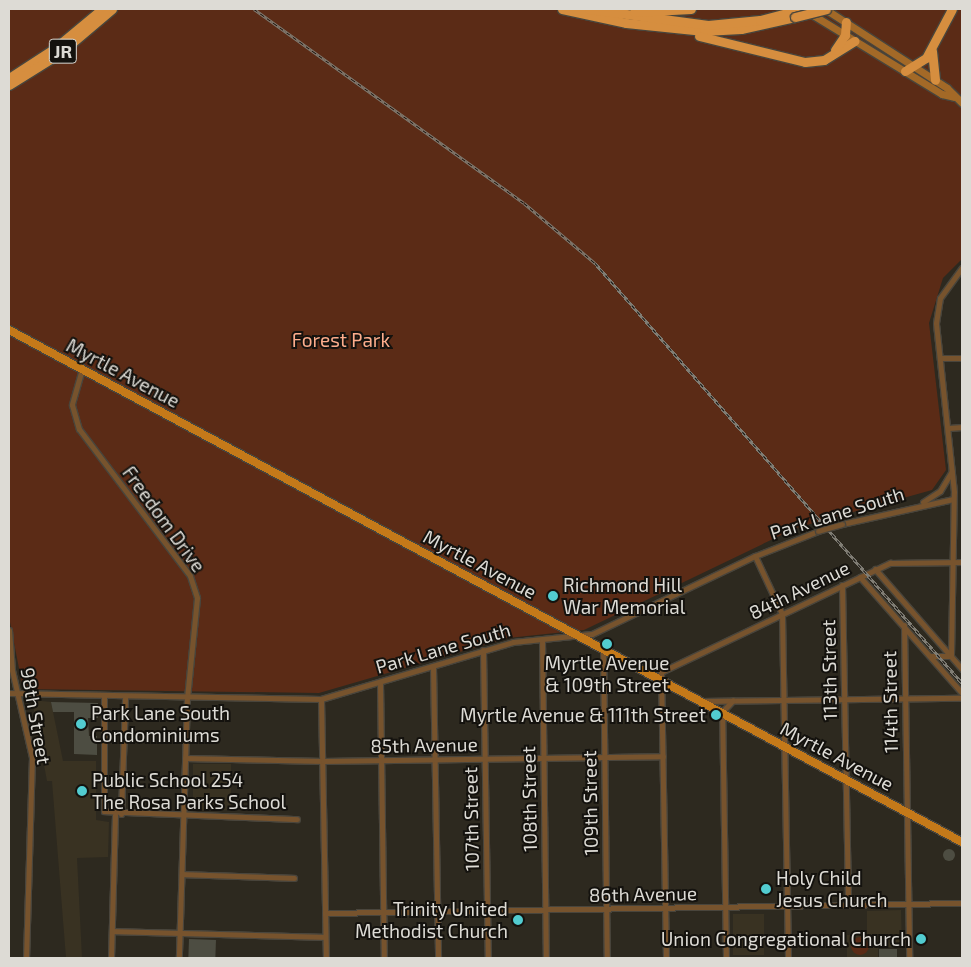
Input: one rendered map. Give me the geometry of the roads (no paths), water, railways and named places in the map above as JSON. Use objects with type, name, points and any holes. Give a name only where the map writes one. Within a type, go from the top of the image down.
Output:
[{"type":"highway","name":"JR","points":[[9,78],[55,48],[102,9]]},
{"type":"highway","name":"JR","points":[[9,85],[60,53],[112,9]]},
{"type":"highway","points":[[562,9],[670,29],[798,61],[830,56],[856,41]]},
{"type":"highway","points":[[589,9],[702,25],[826,9]]},
{"type":"highway","points":[[606,9],[654,13],[691,9]]},
{"type":"highway","points":[[670,29],[728,31],[791,15],[802,9]]},
{"type":"highway","points":[[935,80],[930,60],[934,46],[952,9]]},
{"type":"highway","points":[[830,56],[845,36],[846,22]]},
{"type":"highway","points":[[909,69],[934,46]]},
{"type":"main road","points":[[802,9],[845,36],[909,69],[954,97]]},
{"type":"main road","points":[[826,9],[909,69],[935,80],[962,103]]},
{"type":"main road","name":"Myrtle Avenue","points":[[9,330],[582,636],[962,842]]},
{"type":"street","points":[[951,656],[950,561],[954,499],[953,468],[936,323],[940,298],[962,268]]},
{"type":"street","points":[[940,358],[962,358]]},
{"type":"street","name":"Freedom Drive","points":[[82,369],[72,405],[79,428],[194,586],[198,608],[187,698],[179,958]]},
{"type":"street","points":[[949,428],[962,427]]},
{"type":"street","name":"Park Lane South","points":[[921,503],[940,492],[953,468]]},
{"type":"street","name":"Park Lane South","points":[[9,693],[126,698],[321,699],[484,650],[542,639],[582,636],[755,556],[818,531],[921,503],[954,499]]},
{"type":"street","points":[[755,556],[782,614],[788,958]]},
{"type":"street","name":"84th Avenue","points":[[662,680],[661,672],[875,569],[905,560],[962,562]]},
{"type":"street","points":[[875,569],[962,669]]},
{"type":"street","points":[[860,577],[962,693]]},
{"type":"street","name":"113th Street","points":[[842,585],[848,905]]},
{"type":"street","name":"114th Street","points":[[904,625],[909,958]]},
{"type":"street","name":"98th Street","points":[[9,630],[18,694],[32,756],[26,958]]},
{"type":"street","name":"108th Street","points":[[542,639],[546,958]]},
{"type":"street","name":"109th Street","points":[[603,648],[607,958]]},
{"type":"street","name":"107th Street","points":[[484,650],[488,958]]},
{"type":"street","points":[[931,656],[951,656]]},
{"type":"street","points":[[432,666],[438,958]]},
{"type":"street","points":[[662,680],[666,958]]},
{"type":"street","points":[[380,682],[384,958]]},
{"type":"street","points":[[104,697],[100,804],[104,811],[118,814],[297,819]]},
{"type":"street","points":[[111,958],[126,698]]},
{"type":"street","points":[[702,701],[962,698]]},
{"type":"street","points":[[321,699],[326,958]]},
{"type":"street","points":[[726,958],[722,712],[733,700]]},
{"type":"street","name":"85th Avenue","points":[[185,758],[323,762],[663,756]]},
{"type":"street","points":[[182,874],[294,878]]},
{"type":"street","name":"86th Avenue","points":[[325,913],[962,903]]},
{"type":"street","points":[[112,931],[325,936]]},
{"type":"railway","points":[[254,9],[524,203],[595,263],[962,683]]},
{"type":"place","name":"Richmond Hill War Memorial","points":[[553,596]]},
{"type":"place","name":"Myrtle Avenue & 109th Street","points":[[607,644]]},
{"type":"place","name":"Myrtle Avenue & 111th Street","points":[[716,715]]},
{"type":"place","name":"Park Lane South Condominiums","points":[[81,724]]},
{"type":"place","name":"Public School 254 The Rosa Parks School","points":[[82,791]]},
{"type":"place","name":"Holy Child Jesus Church","points":[[766,889]]},
{"type":"place","name":"Trinity United Methodist Church","points":[[518,920]]},
{"type":"place","name":"Union Congregational Church","points":[[921,939]]},
{"type":"park label","name":"Forest Park","points":[[341,340]]}]
